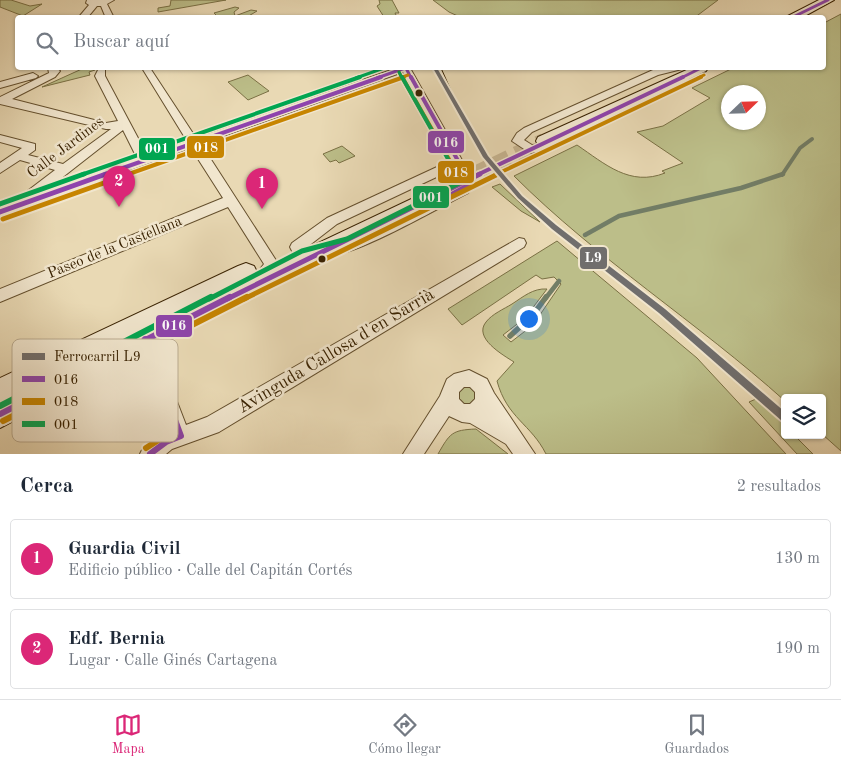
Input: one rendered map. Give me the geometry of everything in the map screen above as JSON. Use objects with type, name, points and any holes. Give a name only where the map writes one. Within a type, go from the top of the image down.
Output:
[{"type":"main road","points":[[796,15],[828,0]]},
{"type":"main road","points":[[815,15],[841,3]]},
{"type":"main road","points":[[539,137],[686,70]]},
{"type":"main road","points":[[123,339],[203,309],[301,253],[439,186]]},
{"type":"main road","points":[[130,339],[271,263],[301,253]]},
{"type":"main road","points":[[0,391],[12,386]]},
{"type":"main road","points":[[0,414],[12,407]]},
{"type":"street","points":[[84,15],[93,2],[107,2],[109,15]]},
{"type":"street","points":[[0,85],[23,80],[49,70]]},
{"type":"street","points":[[1,100],[52,75],[55,70]]},
{"type":"street","points":[[102,70],[100,76],[144,160]]},
{"type":"street","points":[[147,70],[271,263],[262,277],[203,309]]},
{"type":"street","points":[[18,205],[400,70]]},
{"type":"street","points":[[301,253],[350,246],[464,190],[469,185],[469,179],[454,158],[407,70]]},
{"type":"street","points":[[677,70],[656,72],[528,130],[518,140],[530,149],[545,147],[680,84],[687,70]]},
{"type":"street","points":[[1,100],[106,126],[125,123]]},
{"type":"street","name":"Calle Jardines","points":[[0,212],[18,205],[125,123]]},
{"type":"street","points":[[0,138],[31,148],[0,169]]},
{"type":"street","points":[[19,156],[65,169]]},
{"type":"street","points":[[301,253],[332,221],[440,170],[449,168],[462,171]]},
{"type":"street","name":"Paseo de la Castellana","points":[[0,296],[231,200]]},
{"type":"street","name":"Avinguda Callosa d'en Sarrià","points":[[178,437],[212,424],[520,243]]},
{"type":"street","points":[[124,339],[149,328],[152,339]]},
{"type":"street","points":[[461,378],[470,378],[478,382],[484,389],[486,398],[518,446],[461,408],[449,390],[454,383],[461,378]]},
{"type":"street","points":[[0,399],[12,393]]},
{"type":"street","points":[[413,454],[435,423],[461,408],[482,407],[486,398]]},
{"type":"street","points":[[178,426],[181,436]]},
{"type":"street","name":"Avinguda Callosa d'en Sarrià","points":[[150,454],[166,442]]},
{"type":"green space","points":[[0,0],[11,0],[30,6],[42,4],[25,15],[0,7]]},
{"type":"green space","points":[[171,0],[226,0],[158,12],[158,8],[170,6]]},
{"type":"green space","points":[[379,0],[392,0],[399,13],[395,13],[396,15],[383,15],[377,6],[380,4]]},
{"type":"green space","points":[[433,0],[718,0],[698,15],[456,15]]},
{"type":"green space","points":[[235,7],[239,8],[234,12],[235,15],[216,15],[214,13]]},
{"type":"green space","points":[[251,10],[257,11],[250,15],[238,15]]},
{"type":"green space","points":[[841,14],[841,451],[826,438],[826,394],[781,394],[781,398],[717,344],[579,235],[514,176],[577,145],[608,166],[629,175],[652,177],[665,173],[662,171],[683,163],[637,132],[663,126],[710,98],[692,88],[729,70],[826,70],[826,22]]},
{"type":"green space","points":[[80,70],[95,70],[89,72],[90,75],[42,87]]},
{"type":"green space","points":[[248,75],[269,91],[248,100],[228,82]]},
{"type":"green space","points":[[342,146],[355,156],[339,163],[336,160],[330,162],[323,154]]},
{"type":"green space","points":[[500,184],[540,222],[521,211],[492,187]]},
{"type":"green space","points":[[557,241],[697,358],[786,454],[546,454],[501,394],[497,381],[514,362],[486,340],[483,328],[491,317],[524,296],[533,291],[547,289],[525,318],[503,335],[511,342],[533,325],[561,284],[554,277],[542,279],[536,275],[462,325],[448,309]]},
{"type":"green space","points":[[465,382],[480,395],[473,407],[458,404],[458,385]]},
{"type":"green space","points":[[756,399],[781,422],[781,437],[749,402]]},
{"type":"green space","points":[[476,429],[508,454],[438,454],[453,434],[462,430]]},
{"type":"green space","points":[[783,439],[798,439],[813,454],[797,454]]},
{"type":"waterway","points":[[783,174],[800,148],[812,139]]},
{"type":"waterway","points":[[585,235],[619,216],[741,188],[783,174]]},
{"type":"waterway","points":[[545,299],[559,281]]},
{"type":"waterway","points":[[510,336],[533,315],[546,297]]},
{"type":"tunnel","points":[[473,175],[544,141]]},
{"type":"tunnel","points":[[443,190],[476,174]]},
{"type":"tram line","points":[[442,70],[462,115]]},
{"type":"rail line","name":"L9","points":[[436,70],[486,157],[520,197],[554,227],[662,311],[781,415]]},
{"type":"transit line","name":"016","points":[[797,15],[828,0]]},
{"type":"transit line","name":"001","points":[[0,204],[378,70]]},
{"type":"transit line","name":"016","points":[[0,212],[399,70]]},
{"type":"transit line","name":"016","points":[[407,70],[462,171],[469,179],[469,185],[438,202]]},
{"type":"transit line","name":"016","points":[[148,339],[349,237],[697,70]]},
{"type":"transit line","name":"018","points":[[399,72],[461,181],[434,195]]},
{"type":"transit line","name":"001","points":[[131,339],[302,251],[347,239],[461,182],[399,72]]},
{"type":"transit line","name":"018","points":[[3,219],[408,75]]},
{"type":"transit line","name":"018","points":[[165,339],[352,244],[704,75]]},
{"type":"transit line","name":"001","points":[[0,406],[12,400]]},
{"type":"transit line","name":"016","points":[[0,414],[12,408]]},
{"type":"transit line","name":"018","points":[[3,421],[12,416]]},
{"type":"transit line","name":"016","points":[[178,428],[181,436],[178,437]]},
{"type":"transit line","name":"018","points":[[146,448],[155,442]]},
{"type":"transit line","name":"016","points":[[150,454],[166,442]]},
{"type":"place","name":"Edf. Bernia","points":[[119,207]]},
{"type":"place","name":"Guardia Civil","points":[[262,209]]}]
